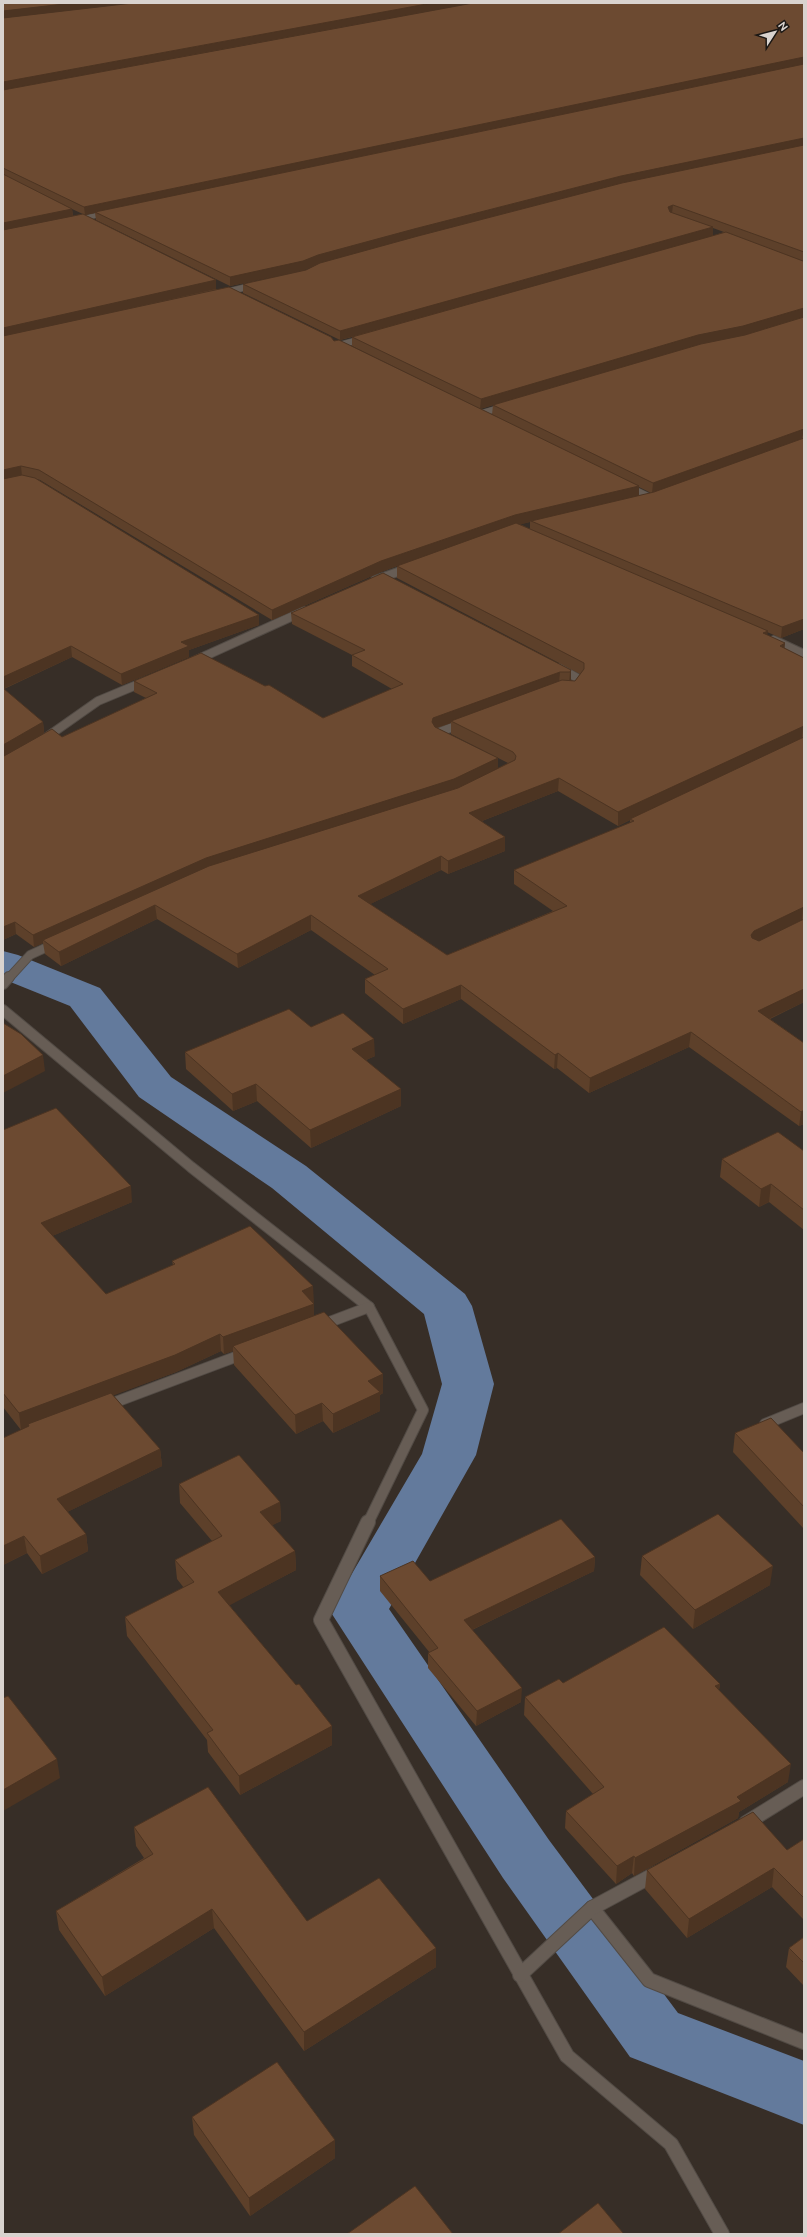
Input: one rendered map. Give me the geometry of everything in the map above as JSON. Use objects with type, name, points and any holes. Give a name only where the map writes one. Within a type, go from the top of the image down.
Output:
[{"type":"street","points":[[67,222],[113,212]]},
{"type":"street","points":[[75,215],[96,225]]},
{"type":"street","points":[[215,294],[260,284]]},
{"type":"street","points":[[223,288],[237,295]]},
{"type":"street","points":[[336,346],[374,336]]},
{"type":"street","points":[[329,342],[343,350]]},
{"type":"street","points":[[479,414],[517,403]]},
{"type":"street","points":[[472,411],[486,418]]},
{"type":"street","points":[[617,482],[656,497],[637,502]]},
{"type":"street","points":[[369,583],[420,564]]},
{"type":"street","points":[[383,577],[397,584]]},
{"type":"street","points":[[186,664],[267,624],[313,608]]},
{"type":"street","points":[[763,636],[804,654]]},
{"type":"street","points":[[552,664],[579,679],[572,689],[561,688]]},
{"type":"street","points":[[35,744],[54,733],[98,701],[157,676]]},
{"type":"street","points":[[451,739],[437,733],[473,720]]},
{"type":"street","points":[[3,984],[30,955],[66,939]]},
{"type":"street","points":[[3,1010],[191,1167],[369,1307],[423,1410],[321,1620],[567,2056],[671,2144],[722,2234]]},
{"type":"street","points":[[310,1329],[369,1307]]},
{"type":"street","points":[[93,1410],[257,1349]]},
{"type":"street","points":[[765,1424],[804,1408]]},
{"type":"street","points":[[736,1829],[771,1810],[804,1787]]},
{"type":"street","points":[[520,1975],[592,1908],[668,1867]]},
{"type":"street","points":[[592,1908],[649,1980],[804,2042]]},
{"type":"building","points":[[3,3],[73,3],[3,11]]},
{"type":"building","points":[[133,3],[432,3],[3,82],[3,18]]},
{"type":"building","points":[[473,3],[804,3],[804,57],[84,207],[3,168],[3,90]]},
{"type":"building","points":[[804,64],[804,138],[621,176],[414,229],[318,255],[303,261],[230,277],[95,212]]},
{"type":"building","points":[[804,145],[804,252],[673,205],[668,207],[670,212],[713,227],[340,331],[243,284],[306,270],[320,263],[418,236],[622,183]]},
{"type":"building","points":[[3,174],[72,209],[3,223]]},
{"type":"building","points":[[83,214],[216,280],[3,328],[3,230]]},
{"type":"building","points":[[726,232],[804,261],[804,308],[743,326],[698,335],[481,399],[352,337]]},
{"type":"building","points":[[229,287],[331,337],[334,341],[339,340],[639,486],[515,515],[381,561],[272,610],[39,470],[21,466],[3,470],[3,336]]},
{"type":"building","points":[[804,317],[804,429],[653,483],[493,405],[701,344],[745,335]]},
{"type":"building","points":[[804,438],[804,619],[782,627],[531,521],[654,492]]},
{"type":"building","points":[[22,475],[35,478],[259,615],[181,642],[189,646],[121,674],[71,646],[3,677],[3,479]]},
{"type":"building","points":[[516,523],[768,631],[763,633],[785,643],[780,646],[804,658],[804,726],[618,812],[559,778],[469,813],[505,837],[448,861],[441,856],[358,896],[447,955],[567,906],[514,870],[634,821],[630,819],[804,737],[804,907],[754,931],[751,935],[752,938],[759,941],[804,919],[804,989],[758,1011],[804,1043],[804,1110],[801,1112],[691,1032],[590,1078],[558,1053],[555,1055],[461,985],[403,1009],[365,979],[388,969],[311,915],[237,954],[155,905],[59,952],[43,940],[209,866],[458,788],[515,760],[516,756],[513,752],[451,721],[562,680],[575,681],[584,669],[584,663],[397,566]]},
{"type":"building","points":[[383,573],[571,670],[570,672],[560,672],[433,718],[432,722],[435,727],[498,758],[454,779],[206,858],[33,935],[15,922],[3,927],[3,756],[52,729],[62,737],[157,693],[134,681],[201,653],[265,686],[269,685],[323,718],[403,684],[352,655],[365,650],[291,613]]},
{"type":"building","points":[[3,688],[43,722],[3,745]]},
{"type":"building","points":[[289,1009],[311,1027],[343,1013],[374,1039],[352,1049],[401,1089],[310,1130],[256,1084],[232,1094],[185,1052]]},
{"type":"building","points":[[3,1023],[21,1034],[43,1055],[3,1076]]},
{"type":"building","points":[[56,1108],[131,1186],[41,1223],[106,1294],[175,1264],[172,1261],[250,1226],[313,1286],[302,1291],[314,1304],[223,1337],[220,1334],[175,1355],[19,1413],[3,1393],[3,1130]]},
{"type":"building","points":[[778,1132],[804,1151],[804,1210],[771,1184],[761,1189],[722,1159]]},
{"type":"building","points":[[324,1312],[383,1374],[368,1381],[380,1392],[333,1414],[322,1403],[295,1415],[233,1346]]},
{"type":"building","points":[[111,1393],[160,1449],[57,1499],[86,1534],[40,1556],[24,1536],[3,1546],[3,1438],[29,1426],[28,1424]]},
{"type":"building","points":[[771,1418],[804,1453],[804,1507],[735,1433]]},
{"type":"building","points":[[239,1455],[280,1502],[260,1512],[295,1551],[218,1592],[296,1685],[299,1684],[332,1726],[239,1776],[207,1733],[213,1730],[125,1617],[194,1582],[175,1560],[222,1536],[179,1484]]},
{"type":"building","points":[[718,1514],[773,1566],[695,1610],[642,1556]]},
{"type":"building","points":[[561,1519],[595,1557],[464,1620],[522,1688],[477,1711],[428,1653],[438,1648],[380,1576],[413,1561],[430,1581]]},
{"type":"building","points":[[664,1627],[720,1684],[715,1686],[791,1764],[737,1797],[741,1801],[635,1858],[634,1856],[617,1866],[566,1811],[604,1787],[525,1697],[559,1679],[563,1683]]},
{"type":"building","points":[[8,1696],[57,1759],[3,1790],[3,1698]]},
{"type":"building","points":[[208,1787],[307,1921],[379,1878],[436,1948],[304,2032],[212,1909],[102,1977],[56,1911],[153,1854],[134,1827]]},
{"type":"building","points":[[753,1812],[787,1850],[804,1839],[804,1898],[774,1868],[689,1919],[647,1870]]},
{"type":"building","points":[[804,1937],[804,1963],[789,1948]]},
{"type":"building","points":[[277,2062],[335,2140],[249,2198],[192,2117]]},
{"type":"building","points":[[415,2186],[453,2234],[347,2234]]},
{"type":"building","points":[[598,2203],[623,2233],[622,2234],[558,2234]]},
{"type":"waterway","points":[[3,964],[85,997],[155,1087],[289,1177],[447,1306],[468,1384],[449,1455],[359,1611],[526,1859],[654,2035],[804,2093]]}]
